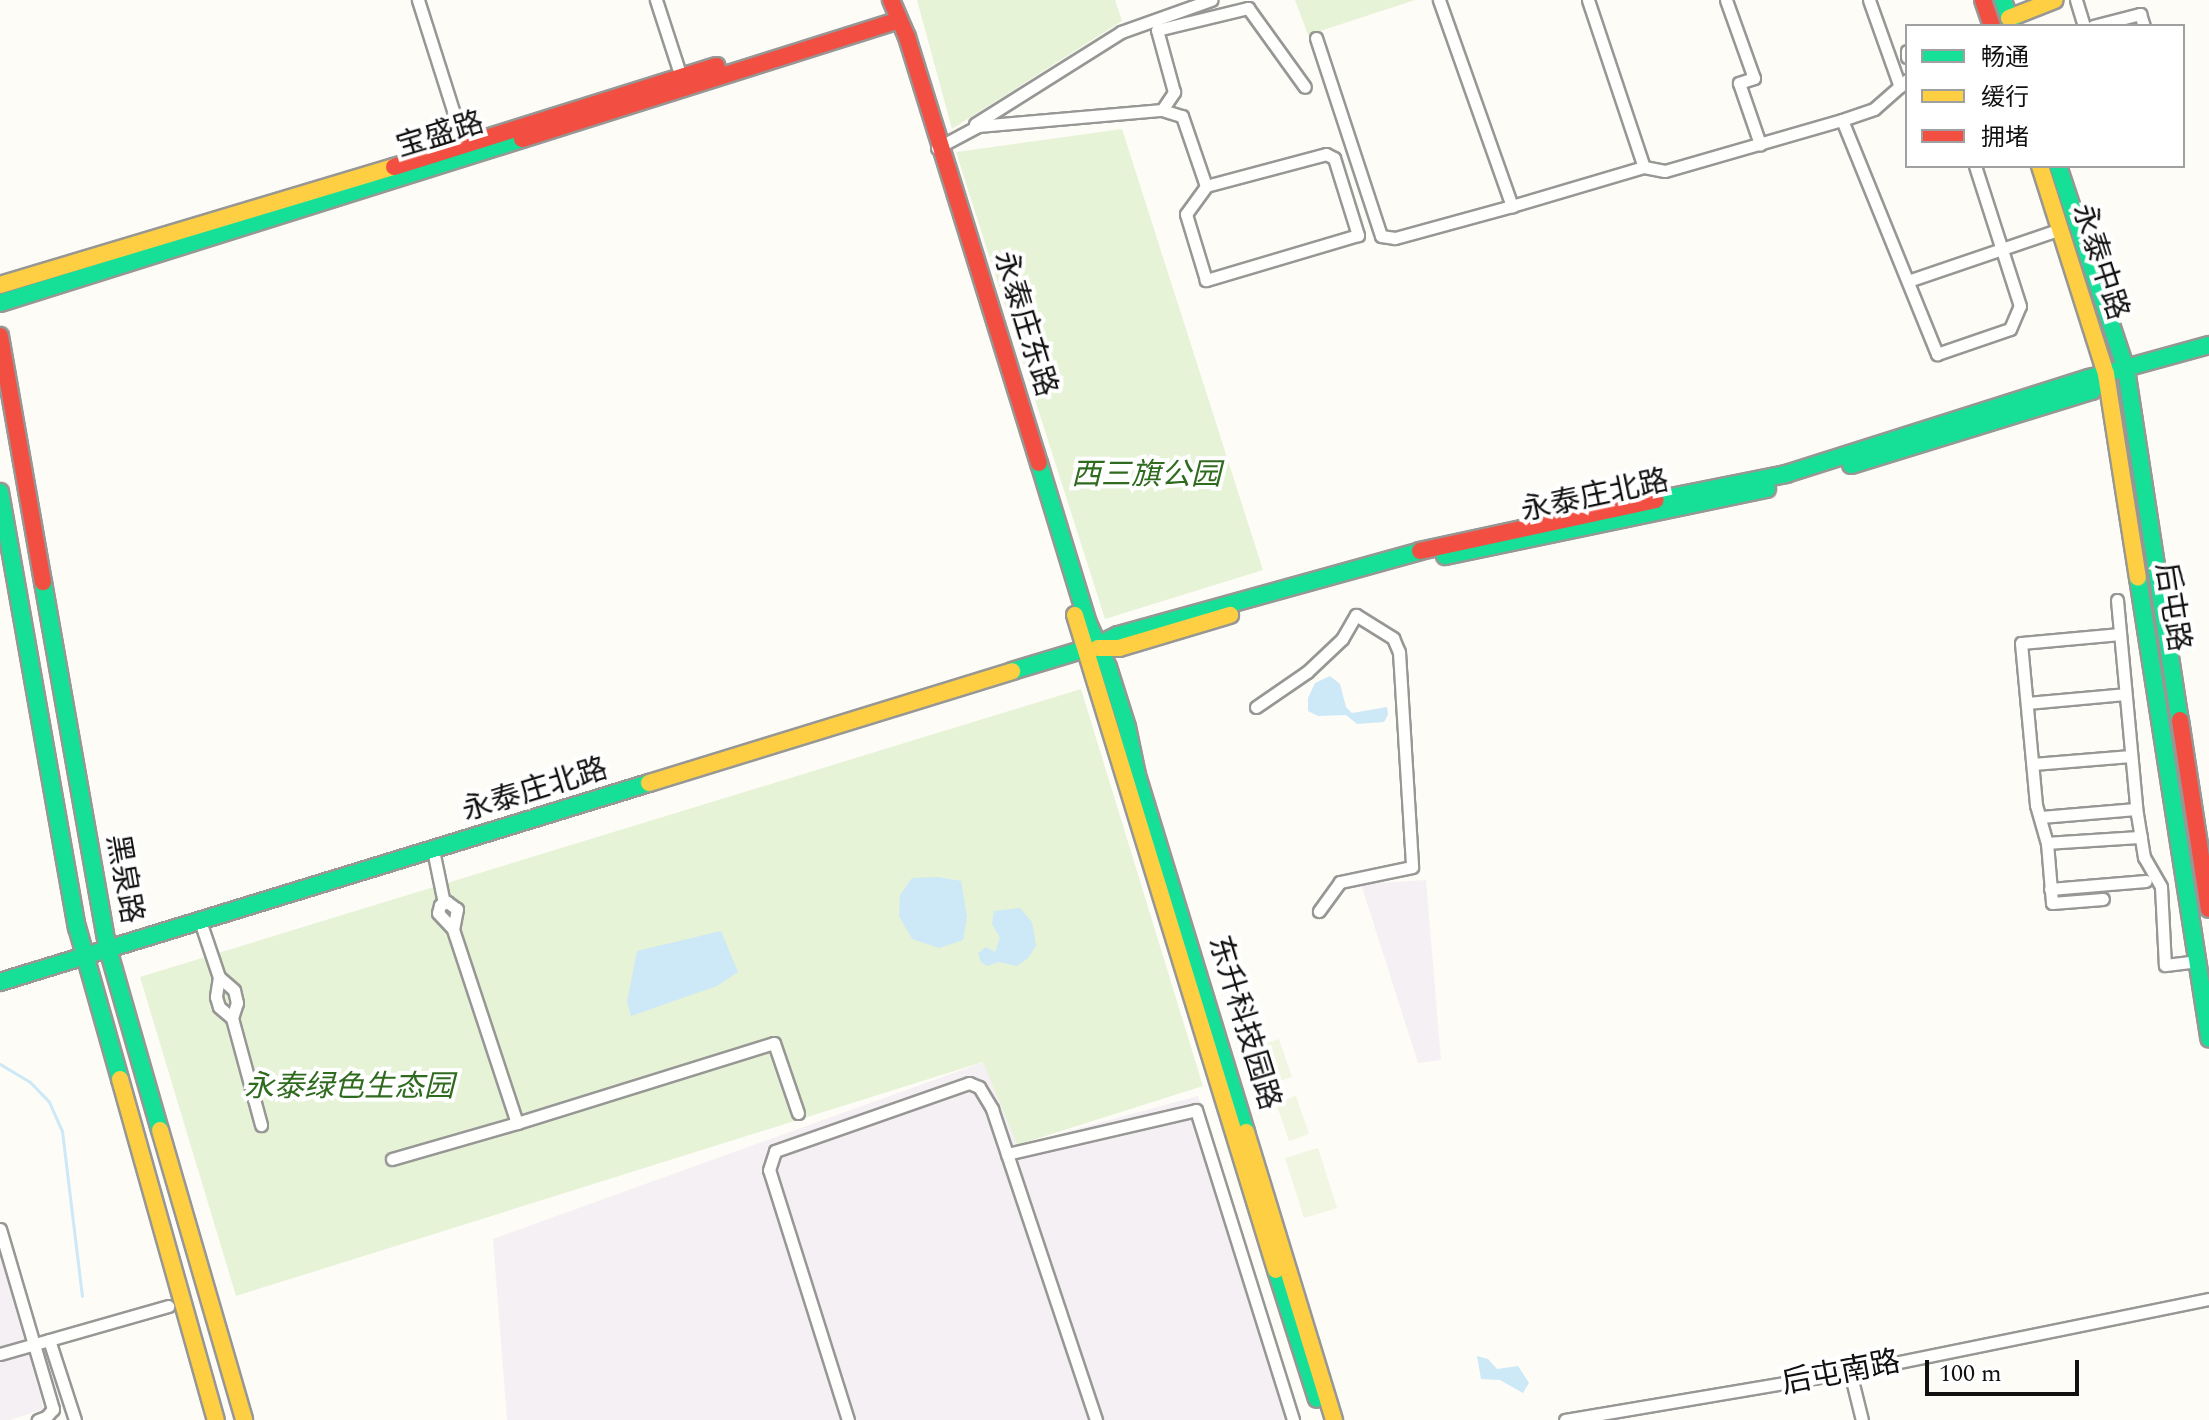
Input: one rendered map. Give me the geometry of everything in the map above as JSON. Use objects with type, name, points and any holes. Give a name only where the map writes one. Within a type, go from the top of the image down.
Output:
[{"type":"street","points":[[418,0],[464,145]]},
{"type":"street","points":[[656,0],[681,77]]},
{"type":"street","points":[[1206,186],[1182,116],[1162,110],[978,126],[937,148],[1121,32],[1211,0]]},
{"type":"street","points":[[1439,0],[1512,206]]},
{"type":"street","points":[[1588,0],[1644,167]]},
{"type":"street","points":[[1726,0],[1754,78],[1739,83],[1760,144]]},
{"type":"street","points":[[1316,38],[1381,236],[1395,238],[1644,167],[1665,171],[1874,109],[1903,84],[1869,0]]},
{"type":"street","points":[[1983,0],[1988,24]]},
{"type":"street","points":[[2003,0],[2010,22],[2055,0]]},
{"type":"street","points":[[2076,0],[2083,24]]},
{"type":"street","points":[[1162,110],[1174,92],[1157,30],[1248,8],[1305,87]]},
{"type":"street","name":"宝盛路","points":[[0,285],[464,145],[894,10]]},
{"type":"street","name":"宝盛路","points":[[0,303],[894,10]]},
{"type":"street","name":"永泰庄东路","points":[[894,10],[907,37],[1094,647]]},
{"type":"street","points":[[2101,24],[2140,14],[2143,24]]},
{"type":"street","points":[[1842,120],[1937,354],[2010,329],[2020,306],[1976,168]]},
{"type":"street","points":[[1326,154],[1334,158],[1358,235],[1206,280],[1186,214],[1206,186],[1326,154]]},
{"type":"street","name":"永泰中路","points":[[2041,168],[2106,374]]},
{"type":"street","name":"永泰中路","points":[[2059,168],[2126,369]]},
{"type":"street","points":[[1908,281],[2061,229]]},
{"type":"street","name":"黑泉路","points":[[0,336],[108,949],[244,1420]]},
{"type":"street","name":"永泰庄北路","points":[[0,982],[1094,647],[1118,635],[1464,539],[1786,474],[2209,345]]},
{"type":"street","name":"后屯路","points":[[2126,369],[2209,909]]},
{"type":"street","name":"后屯路","points":[[2106,374],[2204,961],[2209,1039]]},
{"type":"street","name":"黑泉路","points":[[0,492],[84,956],[216,1420]]},
{"type":"street","points":[[2117,600],[2136,809],[2144,857],[2161,887],[2165,965],[2204,961]]},
{"type":"street","points":[[1256,707],[1307,672],[1342,639],[1356,615],[1393,638],[1399,652],[1412,867],[1340,882],[1319,911]]},
{"type":"street","points":[[2103,899],[2052,903],[2047,843],[2036,805],[2021,643],[2120,634]]},
{"type":"street","name":"东升科技园路","points":[[1094,647],[1213,1075],[1323,1420]]},
{"type":"street","name":"东升科技园路","points":[[1094,647],[1123,712],[1137,775],[1334,1420]]},
{"type":"street","points":[[2027,703],[2125,694]]},
{"type":"street","points":[[2033,764],[2131,756]]},
{"type":"street","points":[[2041,817],[2136,809]]},
{"type":"street","points":[[2047,843],[2141,837]]},
{"type":"street","points":[[433,850],[444,903],[438,909],[439,917],[453,929],[517,1123]]},
{"type":"street","points":[[2050,889],[2146,881]]},
{"type":"street","points":[[200,921],[219,977],[216,997],[219,1007],[232,1018],[261,1125]]},
{"type":"street","points":[[392,1159],[774,1043],[798,1113]]},
{"type":"street","points":[[848,1420],[769,1170],[775,1151],[969,1083],[986,1095],[1096,1420]]},
{"type":"street","points":[[1007,1154],[1196,1110],[1293,1420]]},
{"type":"street","points":[[0,1229],[53,1409],[38,1420]]},
{"type":"street","name":"后屯南路","points":[[1565,1420],[1850,1372],[2209,1299]]},
{"type":"street","points":[[0,1354],[168,1306]]},
{"type":"street","points":[[49,1340],[75,1420]]},
{"type":"street","points":[[1850,1372],[1862,1420]]},
{"type":"shaded area","points":[[1426,880],[1441,1060],[1418,1063],[1361,884]]},
{"type":"shaded area","points":[[984,1062],[1017,1145],[1198,1096],[1300,1420],[507,1420],[493,1239]]},
{"type":"shaded area","points":[[0,1254],[44,1409],[10,1420],[0,1420]]},
{"type":"green space","points":[[917,0],[1115,0],[1122,21],[952,129]]},
{"type":"green space","points":[[1295,0],[1415,0],[1308,35]]},
{"type":"green space","name":"西三旗公园","points":[[1122,129],[1263,570],[1105,619],[956,152]]},
{"type":"green space","name":"永泰绿色生态园","points":[[1081,689],[1203,1086],[1017,1145],[983,1062],[236,1296],[140,977]]},
{"type":"green space","points":[[1279,1039],[1292,1077],[1271,1084],[1258,1046]]},
{"type":"green space","points":[[1296,1096],[1309,1134],[1289,1141],[1276,1103]]},
{"type":"green space","points":[[1318,1148],[1337,1208],[1304,1218],[1285,1158]]},
{"type":"water","points":[[1330,676],[1340,684],[1346,707],[1352,713],[1387,707],[1388,715],[1384,722],[1357,724],[1346,715],[1318,716],[1308,711],[1308,698],[1315,683]]},
{"type":"water","points":[[938,877],[961,881],[967,917],[963,940],[939,948],[912,939],[899,916],[900,895],[912,878]]},
{"type":"water","points":[[1020,908],[1032,922],[1036,946],[1028,958],[1017,966],[998,962],[987,966],[981,962],[978,953],[986,947],[995,952],[1000,938],[992,924],[994,911]]},
{"type":"water","points":[[721,931],[738,972],[717,986],[631,1016],[627,1002],[637,951]]},
{"type":"water","points":[[1477,1356],[1488,1359],[1497,1369],[1518,1366],[1529,1383],[1523,1393],[1500,1380],[1481,1379]]},
{"type":"waterway","points":[[0,1064],[30,1082],[49,1102],[62,1131],[82,1296]]},
{"type":"traffic: fast","points":[[2003,0],[2011,24]]},
{"type":"traffic: fast","points":[[0,303],[522,139]]},
{"type":"traffic: fast","points":[[2059,168],[2126,369],[2180,720]]},
{"type":"traffic: fast","points":[[1656,500],[1786,474],[2089,378],[2209,345]]},
{"type":"traffic: fast","points":[[1851,465],[2092,391],[2106,374]]},
{"type":"traffic: fast","points":[[1039,463],[1088,623],[1108,667],[1127,727],[1137,775],[1246,1132]]},
{"type":"traffic: fast","points":[[1445,556],[1767,489]]},
{"type":"traffic: fast","points":[[0,492],[77,927],[120,1079]]},
{"type":"traffic: fast","points":[[1012,671],[1098,645],[1118,635],[1420,551]]},
{"type":"traffic: fast","points":[[2138,578],[2209,1039]]},
{"type":"traffic: fast","points":[[43,582],[108,949],[160,1130]]},
{"type":"traffic: fast","points":[[0,982],[649,783]]},
{"type":"traffic: fast","points":[[1276,1270],[1317,1399]]},
{"type":"traffic: slow","points":[[2009,18],[2055,0]]},
{"type":"traffic: slow","points":[[0,285],[394,167]]},
{"type":"traffic: slow","points":[[2041,168],[2106,374],[2138,578]]},
{"type":"traffic: slow","points":[[1075,615],[1276,1270]]},
{"type":"traffic: slow","points":[[1098,648],[1119,648],[1230,615]]},
{"type":"traffic: slow","points":[[649,783],[1012,671]]},
{"type":"traffic: slow","points":[[120,1079],[216,1420]]},
{"type":"traffic: slow","points":[[160,1130],[244,1420]]},
{"type":"traffic: slow","points":[[1246,1132],[1334,1420]]},
{"type":"traffic: jam","points":[[891,0],[907,37],[1039,463]]},
{"type":"traffic: jam","points":[[1983,0],[1991,24]]},
{"type":"traffic: jam","points":[[522,139],[897,21]]},
{"type":"traffic: jam","points":[[394,167],[717,66]]},
{"type":"traffic: jam","points":[[0,336],[43,582]]},
{"type":"traffic: jam","points":[[1420,551],[1656,500]]},
{"type":"traffic: jam","points":[[2180,720],[2209,909]]}]
